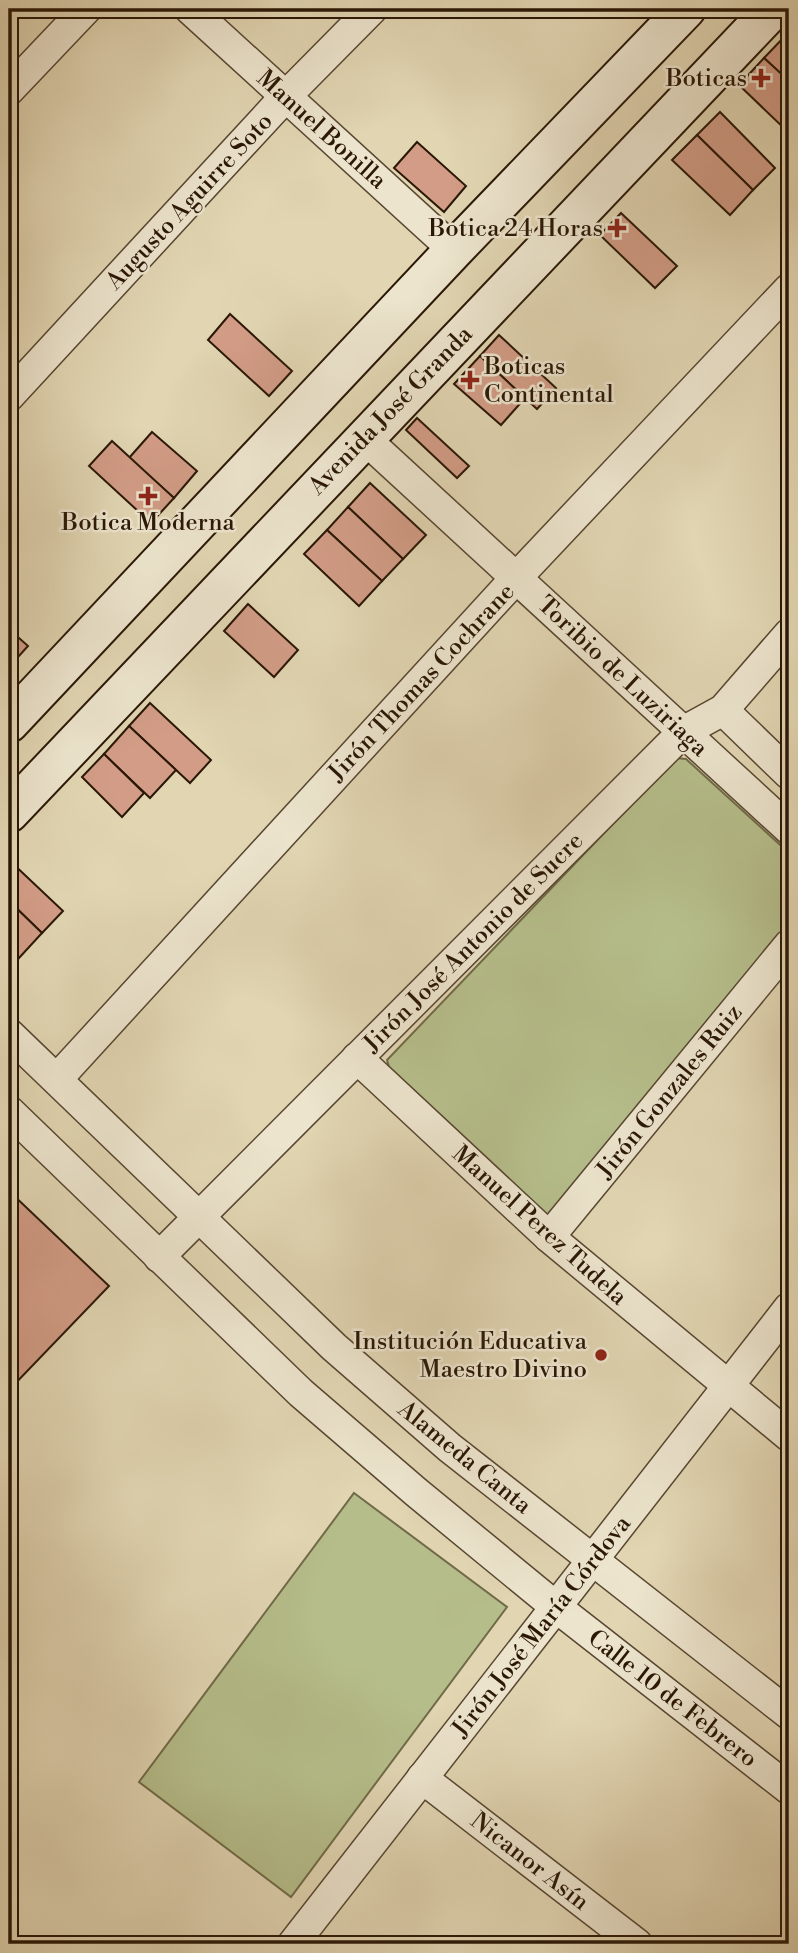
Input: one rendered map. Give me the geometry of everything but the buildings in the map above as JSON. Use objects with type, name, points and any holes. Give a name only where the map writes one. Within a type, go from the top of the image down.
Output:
[{"type":"main road","points":[[10,719],[686,9]]},
{"type":"main road","name":"Avenida José Granda","points":[[9,813],[773,9]]},
{"type":"street","points":[[9,90],[86,9]]},
{"type":"street","name":"Manuel Bonilla","points":[[190,9],[454,250]]},
{"type":"street","name":"Augusto Aguirre Soto","points":[[9,396],[286,96],[372,9]]},
{"type":"street","name":"Jirón Thomas Cochrane","points":[[57,1079],[516,578],[789,289]]},
{"type":"street","name":"Toribio de Luziriaga","points":[[363,438],[789,829]]},
{"type":"street","name":"Jirón José Antonio de Sucre","points":[[159,1256],[683,732],[723,710],[789,634]]},
{"type":"street","name":"Toribio de Luziriaga","points":[[723,710],[789,774]]},
{"type":"street","name":"Jirón Gonzales Ruiz","points":[[549,1237],[789,944]]},
{"type":"street","name":"Alameda Canta","points":[[9,1034],[334,1347],[450,1448],[789,1714]]},
{"type":"street","name":"Manuel Perez Tudela","points":[[357,1058],[549,1237],[789,1436]]},
{"type":"street","points":[[9,1111],[301,1393],[556,1607]]},
{"type":"street","name":"Jirón José María Córdova","points":[[297,1943],[422,1778],[789,1308]]},
{"type":"street","name":"Calle 10 de Febrero","points":[[556,1607],[789,1789]]},
{"type":"street","name":"Nicanor Asín","points":[[422,1778],[637,1944]]},
{"type":"green space","points":[[676,758],[686,759],[789,853],[789,923],[558,1218],[549,1219],[389,1067],[387,1060]]},
{"type":"green space","points":[[354,1493],[507,1607],[291,1897],[139,1782]]},
{"type":"place","name":"Boticas","points":[[761,78]]},
{"type":"place","name":"Botica 24 Horas","points":[[617,228]]},
{"type":"place","name":"Boticas Continental","points":[[470,380]]},
{"type":"place","name":"Botica Moderna","points":[[148,496]]},
{"type":"place","name":"Institución Educativa Maestro Divino","points":[[601,1355]]}]
